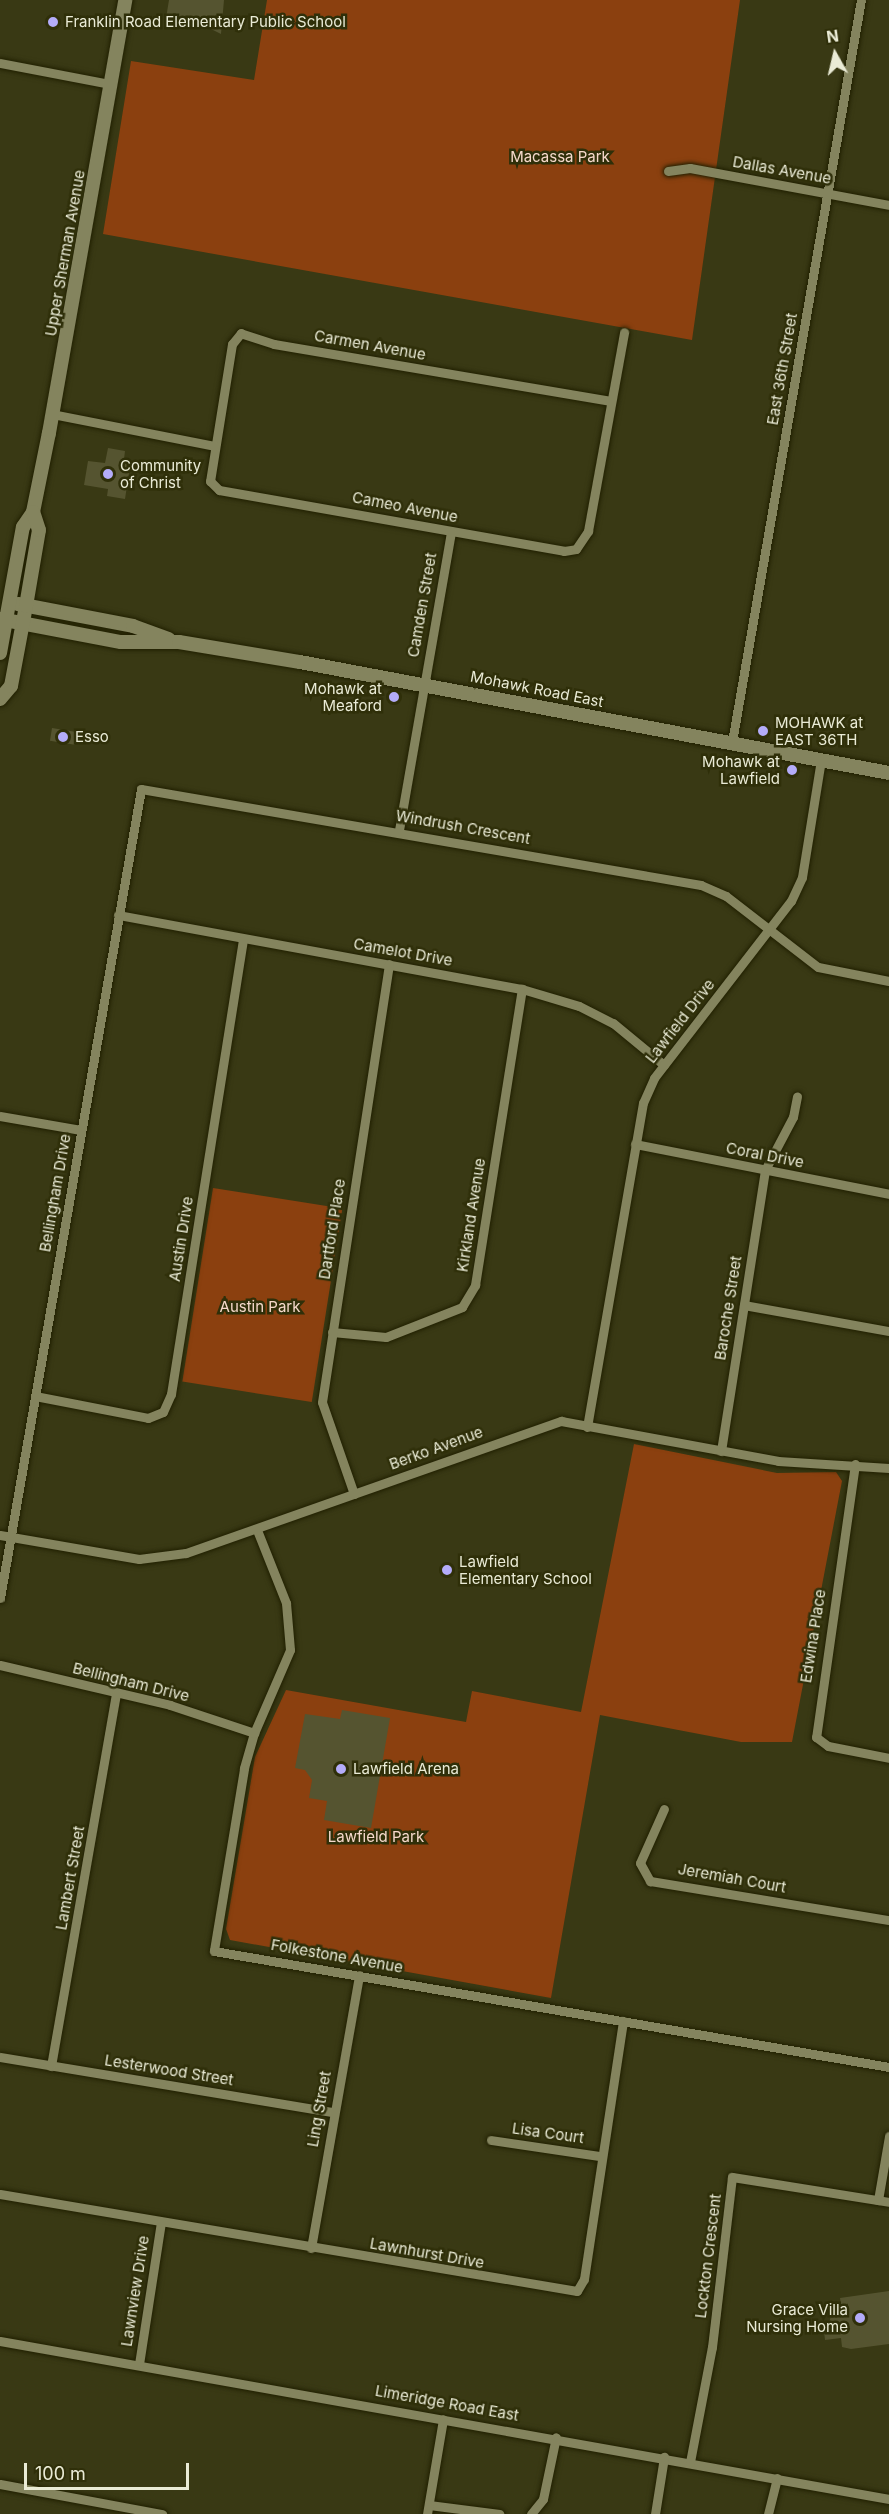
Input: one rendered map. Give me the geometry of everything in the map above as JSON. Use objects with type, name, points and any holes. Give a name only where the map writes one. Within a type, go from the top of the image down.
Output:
[{"type":"main road","name":"Upper Sherman Avenue","points":[[0,653],[5,601],[23,527],[33,512],[52,414],[125,0]]},
{"type":"main road","name":"Upper Sherman Avenue","points":[[0,699],[10,686],[23,624],[39,530],[33,512]]},
{"type":"main road","name":"Mohawk Road East","points":[[5,601],[133,626],[179,642],[423,684],[889,773]]},
{"type":"main road","name":"Mohawk Road East","points":[[3,620],[121,642],[179,642]]},
{"type":"street","name":"East 36th Street","points":[[732,742],[861,0]]},
{"type":"street","points":[[0,63],[110,84]]},
{"type":"street","name":"Dallas Avenue","points":[[669,171],[690,168],[889,205]]},
{"type":"street","name":"Cameo Avenue","points":[[215,446],[210,481],[219,490],[564,551],[585,542],[624,332]]},
{"type":"street","name":"Carmen Avenue","points":[[215,446],[232,344],[241,333],[274,344],[611,401]]},
{"type":"street","points":[[52,414],[215,446]]},
{"type":"street","name":"Camden Street","points":[[399,830],[451,531]]},
{"type":"street","name":"Lawfield Drive","points":[[587,1427],[643,1103],[664,1065],[769,933],[802,877],[821,759]]},
{"type":"street","name":"Windrush Crescent","points":[[139,793],[148,787],[701,885],[726,896],[769,933],[818,967],[889,981]]},
{"type":"street","name":"Bellingham Drive","points":[[0,1598],[139,793]]},
{"type":"street","name":"Camelot Drive","points":[[118,915],[522,989],[588,1010],[612,1023],[664,1065]]},
{"type":"street","name":"Austin Drive","points":[[35,1396],[148,1418],[163,1412],[171,1394],[243,939]]},
{"type":"street","name":"Dartford Place","points":[[354,1494],[322,1402],[389,964]]},
{"type":"street","name":"Kirkland Avenue","points":[[332,1332],[386,1337],[462,1307],[475,1285],[522,989]]},
{"type":"street","name":"Baroche Street","points":[[721,1451],[765,1170],[793,1117],[797,1096]]},
{"type":"street","points":[[0,1116],[81,1130]]},
{"type":"street","name":"Coral Drive","points":[[635,1144],[889,1194]]},
{"type":"street","points":[[744,1305],[889,1331]]},
{"type":"street","name":"Berko Avenue","points":[[0,1535],[139,1560],[186,1553],[257,1530],[546,1424],[561,1421],[778,1461],[855,1464],[889,1468]]},
{"type":"street","name":"Edwina Place","points":[[855,1464],[816,1737],[828,1746],[889,1758]]},
{"type":"street","name":"Folkestone Avenue","points":[[257,1530],[286,1603],[290,1641],[279,1680],[254,1733],[214,1951],[889,2067]]},
{"type":"street","name":"Bellingham Drive","points":[[0,1665],[116,1693],[254,1733]]},
{"type":"street","name":"Lambert Street","points":[[51,2066],[116,1693]]},
{"type":"street","name":"Jeremiah Court","points":[[664,1809],[640,1863],[650,1881],[889,1920]]},
{"type":"street","name":"Ling Street","points":[[311,2248],[359,1975]]},
{"type":"street","name":"Lawnhurst Drive","points":[[0,2194],[577,2291],[584,2279],[600,2156],[623,2020]]},
{"type":"street","name":"Lesterwood Street","points":[[0,2057],[334,2112]]},
{"type":"street","points":[[878,2200],[889,2136]]},
{"type":"street","name":"Lisa Court","points":[[491,2140],[600,2156]]},
{"type":"street","name":"Lockton Crescent","points":[[690,2462],[712,2348],[732,2177],[889,2202]]},
{"type":"street","name":"Lawnview Drive","points":[[139,2364],[161,2222]]},
{"type":"street","name":"Limeridge Road East","points":[[0,2341],[556,2437],[889,2499]]},
{"type":"street","points":[[443,2419],[428,2510],[499,2514]]},
{"type":"street","points":[[531,2514],[543,2499],[556,2437]]},
{"type":"street","points":[[655,2514],[664,2457]]},
{"type":"street","points":[[768,2514],[777,2478]]},
{"type":"street","points":[[0,2484],[162,2514]]},
{"type":"green space","name":"Macassa Park","points":[[267,0],[740,0],[692,340],[103,234],[131,61],[254,80]]},
{"type":"green space","name":"Austin Park","points":[[213,1188],[342,1208],[312,1402],[182,1382]]},
{"type":"green space","name":"Lawfield Park","points":[[634,1444],[777,1473],[836,1472],[842,1481],[792,1742],[741,1742],[600,1715],[551,1998],[230,1940],[226,1929],[255,1757],[286,1690],[466,1722],[472,1691],[581,1712]]},
{"type":"building","points":[[169,0],[224,0],[221,34],[205,26],[165,24]]},
{"type":"building","name":"Community of Christ","points":[[108,448],[125,451],[124,459],[131,460],[125,499],[107,496],[108,489],[84,485],[88,461],[105,463]]},
{"type":"building","name":"Esso","points":[[52,728],[77,732],[75,745],[50,741]]},
{"type":"building","name":"Lawfield Arena","points":[[342,1710],[390,1718],[371,1828],[324,1820],[327,1801],[309,1798],[312,1780],[305,1770],[295,1768],[305,1714],[340,1719]]},
{"type":"building","name":"Grace Villa Nursing Home","points":[[889,2291],[889,2344],[851,2349],[842,2347],[841,2338],[825,2340],[823,2322],[829,2322],[833,2311],[842,2310],[840,2298]]},
{"type":"place","name":"Franklin Road Elementary Public School","points":[[53,22]]},
{"type":"place","name":"Community of Christ","points":[[108,474]]},
{"type":"place","name":"Mohawk at Meaford","points":[[394,697]]},
{"type":"place","name":"MOHAWK at EAST 36TH","points":[[763,731]]},
{"type":"place","name":"Esso","points":[[63,737]]},
{"type":"place","name":"Mohawk at Lawfield","points":[[792,770]]},
{"type":"place","name":"Lawfield Elementary School","points":[[447,1570]]},
{"type":"place","name":"Lawfield Arena","points":[[341,1769]]},
{"type":"place","name":"Grace Villa Nursing Home","points":[[860,2318]]}]
